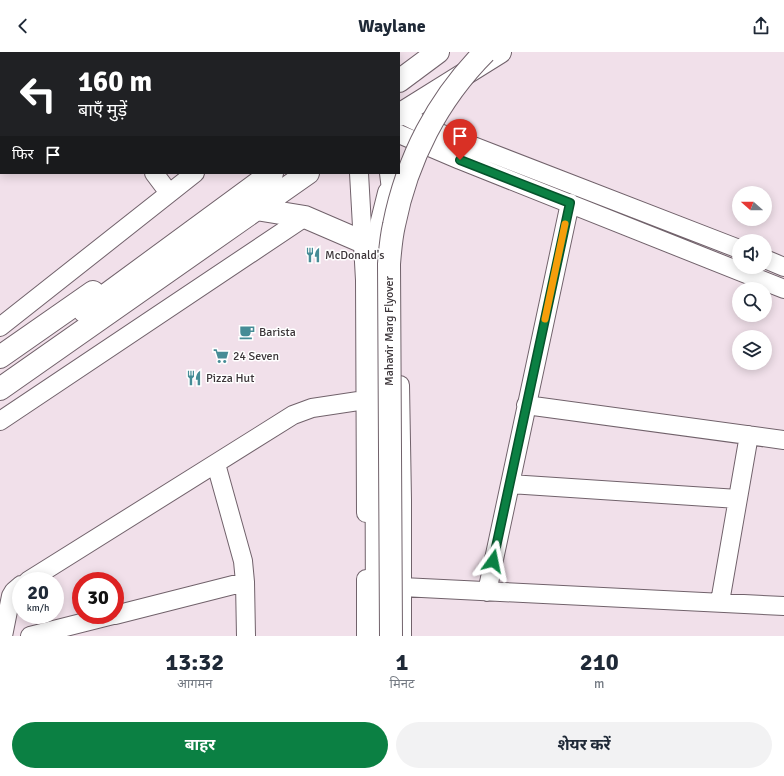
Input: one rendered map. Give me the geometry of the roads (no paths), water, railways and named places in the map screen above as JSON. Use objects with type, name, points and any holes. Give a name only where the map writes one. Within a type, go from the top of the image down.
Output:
[{"type":"main road","points":[[400,62],[413,52]]},
{"type":"main road","points":[[400,79],[438,52]]},
{"type":"main road","points":[[400,166],[413,133],[435,94],[470,52]]},
{"type":"main road","name":"Mahavir Marg Flyover","points":[[391,636],[389,264],[394,225],[404,184],[417,149],[446,98],[471,66],[485,52]]},
{"type":"main road","points":[[400,118],[500,52]]},
{"type":"main road","points":[[0,356],[90,294],[250,174]]},
{"type":"main road","points":[[0,371],[271,174]]},
{"type":"main road","points":[[0,389],[307,174]]},
{"type":"main road","name":"Mahavir Marg Flyover","points":[[377,636],[376,267],[381,225],[389,193],[397,174]]},
{"type":"main road","points":[[256,209],[305,217],[363,242]]},
{"type":"street","points":[[400,119],[570,203],[784,289]]},
{"type":"street","points":[[400,119],[442,134],[732,246]]},
{"type":"street","points":[[155,174],[169,194]]},
{"type":"street","points":[[0,327],[194,174]]},
{"type":"street","points":[[359,174],[365,280],[366,636]]},
{"type":"street","points":[[389,174],[398,242],[402,500],[402,636]]},
{"type":"street","points":[[487,592],[570,203]]},
{"type":"street","points":[[0,421],[305,217]]},
{"type":"street","points":[[772,262],[784,266]]},
{"type":"street","points":[[42,572],[293,415],[312,408],[365,400]]},
{"type":"street","points":[[526,405],[784,440]]},
{"type":"street","points":[[720,602],[749,435]]},
{"type":"street","points":[[216,464],[243,561],[246,636]]},
{"type":"street","points":[[510,484],[738,498]]},
{"type":"street","points":[[124,612],[245,582]]},
{"type":"street","points":[[402,587],[784,606]]},
{"type":"street","points":[[3,636],[12,594]]},
{"type":"street","points":[[30,636],[78,624]]},
{"type":"place","name":"McDonald's","points":[[313,255]]},
{"type":"place","name":"Barista","points":[[247,332]]},
{"type":"place","name":"24 Seven","points":[[221,356]]},
{"type":"place","name":"Pizza Hut","points":[[194,378]]}]
